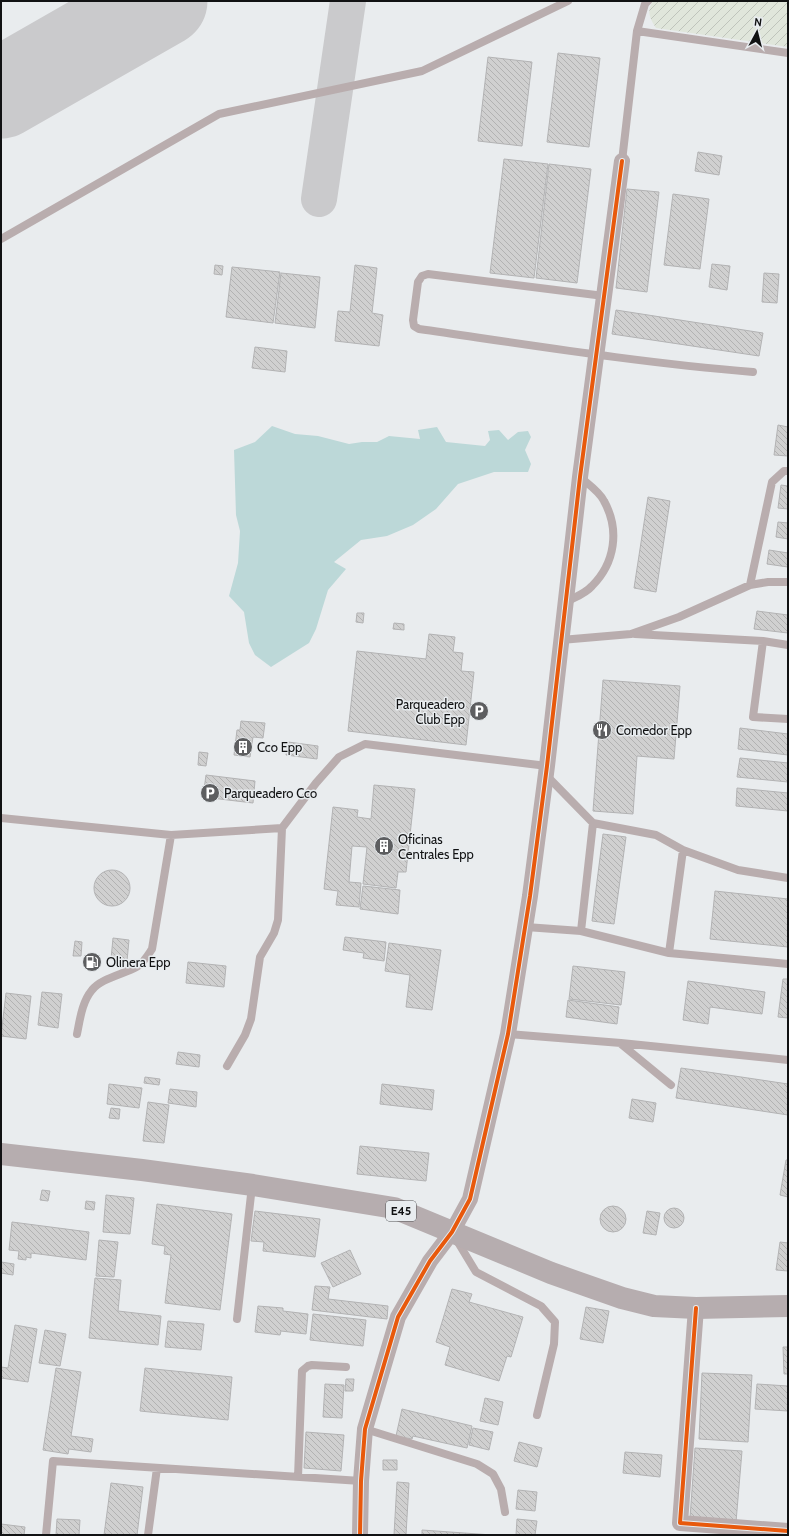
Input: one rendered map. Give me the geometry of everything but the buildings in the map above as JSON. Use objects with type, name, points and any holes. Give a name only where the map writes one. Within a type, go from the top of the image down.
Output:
[{"type":"highway","name":"E45","points":[[1,1154],[142,1170],[252,1185],[394,1208],[551,1273],[622,1298],[654,1306],[696,1308],[788,1306]]},
{"type":"street","points":[[360,1535],[361,1481],[365,1429],[398,1317],[430,1262],[452,1232],[470,1200],[508,1034],[526,927],[580,477],[622,161]]},
{"type":"street","points":[[696,1308],[680,1529],[788,1531]]},
{"type":"lane","points":[[1,239],[219,114],[422,71],[568,1]]},
{"type":"lane","points":[[622,161],[637,31],[645,4],[648,1]]},
{"type":"lane","points":[[637,31],[788,53]]},
{"type":"lane","points":[[604,296],[428,274],[422,276],[418,282],[413,320],[414,326],[419,329],[596,354],[753,372]]},
{"type":"lane","points":[[750,585],[772,482],[784,471],[788,471]]},
{"type":"lane","points":[[565,602],[582,594],[592,587],[605,570],[613,549],[613,524],[604,500],[580,477]]},
{"type":"lane","points":[[631,634],[679,617],[750,585],[768,582],[788,582]]},
{"type":"lane","points":[[561,640],[631,634],[762,641],[788,645]]},
{"type":"lane","points":[[762,641],[753,717],[788,719]]},
{"type":"lane","points":[[227,1066],[245,1035],[251,1018],[260,957],[274,933],[278,920],[282,828],[316,783],[339,757],[365,744],[546,770],[593,823],[656,835],[683,850],[738,870],[788,878]]},
{"type":"lane","points":[[1,818],[171,835],[282,828]]},
{"type":"lane","points":[[581,931],[593,823]]},
{"type":"lane","points":[[77,1034],[85,1003],[92,989],[103,982],[138,966],[152,949],[171,835]]},
{"type":"lane","points":[[669,954],[683,850]]},
{"type":"lane","points":[[526,927],[581,931],[669,954],[788,964]]},
{"type":"lane","points":[[508,1034],[788,1060]]},
{"type":"lane","points":[[621,1044],[671,1085]]},
{"type":"lane","points":[[237,1319],[252,1185]]},
{"type":"lane","points":[[452,1232],[476,1272],[541,1306],[555,1322],[554,1344],[537,1415]]},
{"type":"lane","points":[[298,1477],[302,1371],[308,1366],[312,1365],[346,1367]]},
{"type":"lane","points":[[365,1429],[477,1464],[493,1474],[501,1489],[505,1512]]},
{"type":"lane","points":[[46,1535],[54,1461],[361,1481]]},
{"type":"lane","points":[[148,1535],[157,1468]]},
{"type":"shaded area","points":[[653,1],[788,1],[788,47],[656,28],[649,12]]},
{"type":"water","points":[[272,426],[295,434],[318,436],[349,444],[377,442],[389,436],[420,439],[418,430],[437,427],[446,442],[485,446],[490,440],[488,431],[499,430],[508,440],[518,432],[528,431],[531,437],[525,450],[531,464],[528,472],[494,472],[458,484],[436,509],[413,525],[387,536],[361,540],[334,562],[346,569],[328,590],[316,629],[309,643],[271,667],[255,655],[249,643],[244,612],[229,596],[238,563],[240,531],[236,515],[234,450],[255,442]]},
{"type":"taxiway","points":[[319,199],[348,1]]},
{"type":"runway","points":[[1,93],[162,1]]},
{"type":"cycle path","points":[[360,1535],[361,1481],[365,1429],[398,1317],[430,1261],[452,1232],[470,1199],[508,1034],[530,896],[547,766],[580,477],[622,161]]},
{"type":"cycle path","points":[[696,1308],[680,1523],[788,1531]]},
{"type":"place","name":"Parqueadero Club Epp","points":[[479,711]]},
{"type":"place","name":"Comedor Epp","points":[[602,730]]},
{"type":"place","name":"Cco Epp","points":[[243,747]]},
{"type":"place","name":"Parqueadero Cco","points":[[210,793]]},
{"type":"place","name":"Oficinas Centrales Epp","points":[[384,846]]},
{"type":"place","name":"Olinera Epp","points":[[92,962]]}]
